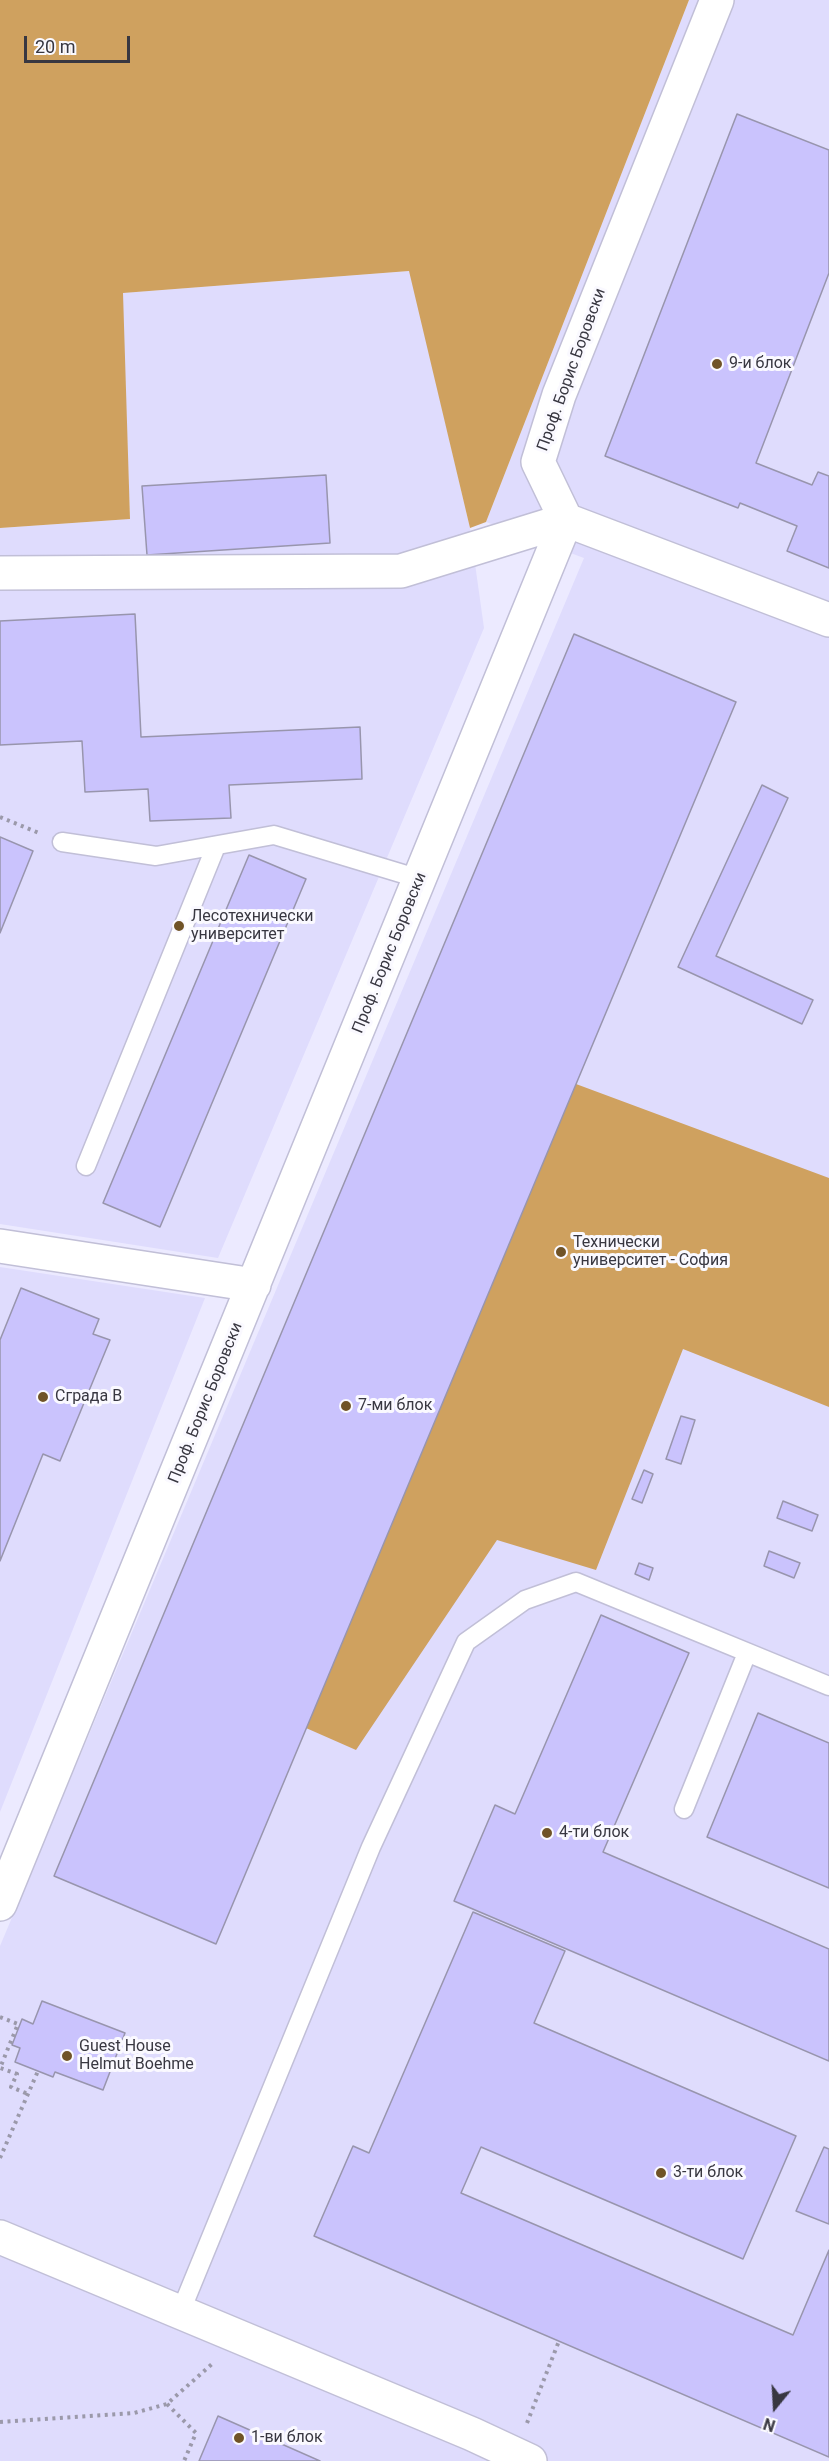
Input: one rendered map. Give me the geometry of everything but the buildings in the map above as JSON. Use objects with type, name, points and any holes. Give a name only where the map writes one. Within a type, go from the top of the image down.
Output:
[{"type":"street","name":"Проф. Борис Боровски","points":[[0,1904],[566,520],[538,462],[559,395],[717,0]]},
{"type":"street","points":[[0,573],[401,572],[566,520],[829,620]]},
{"type":"street","points":[[0,1246],[254,1285]]},
{"type":"street","points":[[0,2237],[461,2429],[519,2459]]},
{"type":"lane","points":[[62,842],[156,856],[274,835],[420,879]]},
{"type":"lane","points":[[86,1166],[216,846]]},
{"type":"lane","points":[[180,2313],[371,1847],[466,1642],[525,1600],[576,1582],[829,1686]]},
{"type":"lane","points":[[684,1809],[747,1653]]},
{"type":"path","points":[[0,817],[62,842]]},
{"type":"path","points":[[0,2017],[18,2024],[0,2068],[16,2074],[11,2087],[28,2094]]},
{"type":"path","points":[[0,2158],[38,2071]]},
{"type":"path","points":[[0,2422],[134,2413],[167,2404],[215,2361],[228,2333]]},
{"type":"path","points":[[519,2459],[559,2341]]},
{"type":"path","points":[[167,2404],[196,2433],[184,2461]]},
{"type":"shaded area","points":[[0,0],[689,0],[486,522],[470,528],[409,271],[123,293],[130,519],[0,528]]},
{"type":"shaded area","name":"Технически университет - София","points":[[689,0],[829,0],[829,2461],[0,2461],[0,1946],[584,558],[486,522]]},
{"type":"shaded area","name":"Лесотехнически университет","points":[[410,271],[470,528],[484,628],[218,1258],[0,1224],[0,528],[130,519],[122,293]]},
{"type":"shaded area","points":[[576,1084],[829,1178],[829,1407],[683,1349],[596,1570],[497,1540],[356,1750],[306,1728]]},
{"type":"shaded area","points":[[0,1267],[205,1298],[0,1812]]},
{"type":"place","name":"9-и блок","points":[[717,364]]},
{"type":"place","name":"Лесотехнически университет","points":[[179,926]]},
{"type":"place","name":"Технически университет - София","points":[[561,1252]]},
{"type":"place","name":"Сграда В","points":[[43,1397]]},
{"type":"place","name":"7-ми блок","points":[[346,1406]]},
{"type":"place","name":"4-ти блок","points":[[547,1833]]},
{"type":"place","name":"Guest House Helmut Boehme","points":[[67,2056]]},
{"type":"place","name":"3-ти блок","points":[[661,2173]]},
{"type":"place","name":"1-ви блок","points":[[239,2438]]}]
